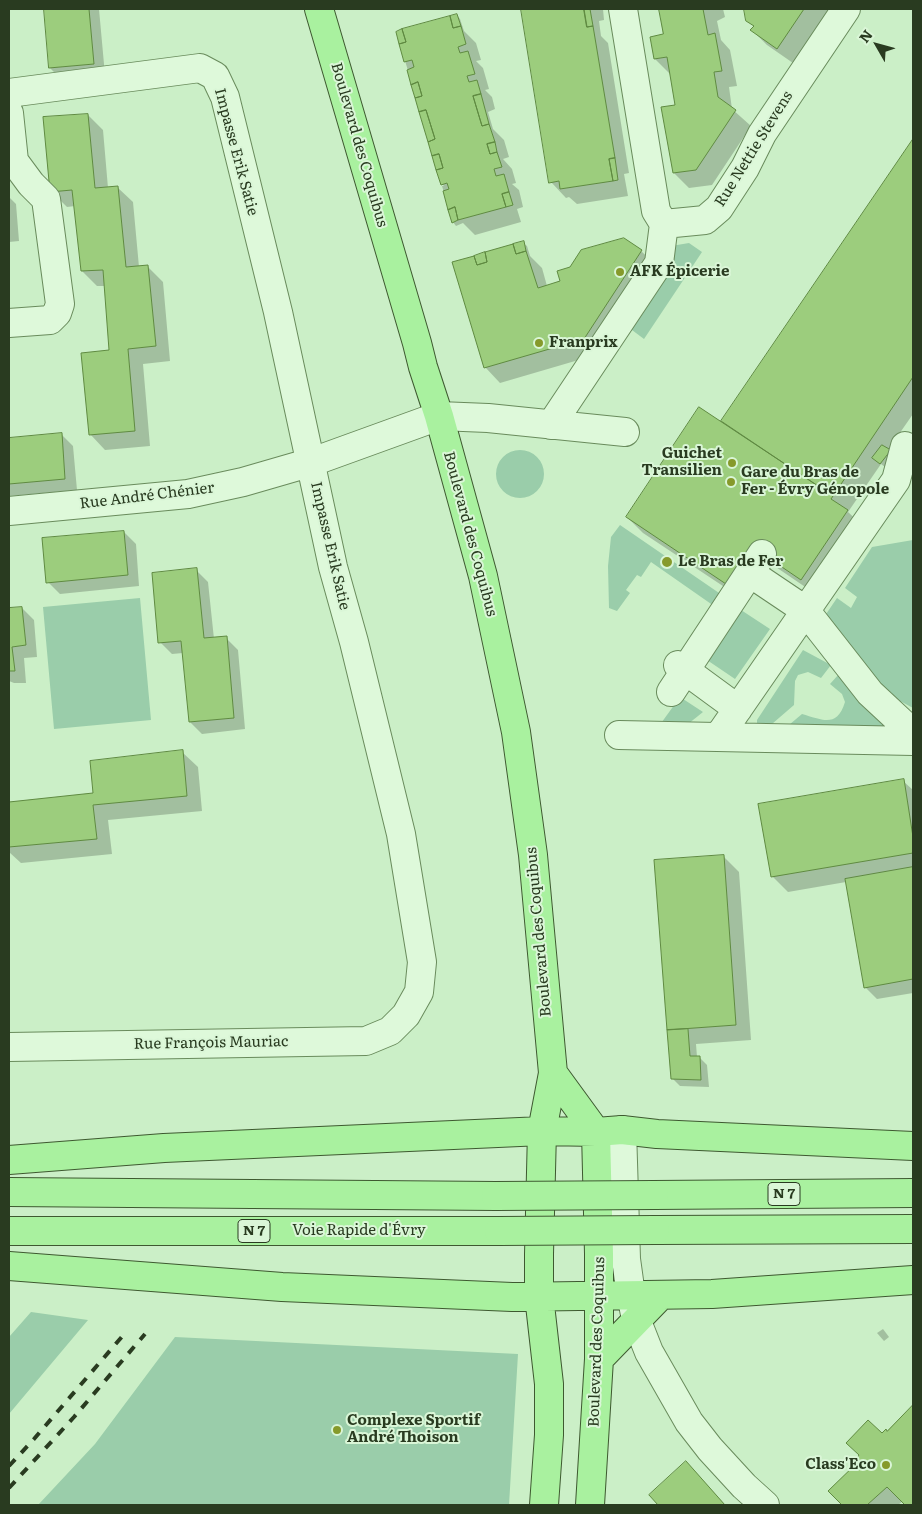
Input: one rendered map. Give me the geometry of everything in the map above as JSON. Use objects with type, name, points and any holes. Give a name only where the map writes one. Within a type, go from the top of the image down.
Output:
[{"type":"main road","name":"Boulevard des Coquibus","points":[[319,9],[483,576],[516,732],[533,854],[553,1073],[542,1131],[539,1296],[549,1384],[549,1435],[544,1505]]},
{"type":"main road","points":[[553,1073],[609,1131]]},
{"type":"main road","points":[[9,1160],[164,1148],[542,1131],[609,1131],[913,1146]]},
{"type":"main road","name":"Boulevard des Coquibus","points":[[590,1505],[599,1359],[600,1295],[609,1131]]},
{"type":"main road","name":"N 7","points":[[9,1192],[496,1196],[913,1193]]},
{"type":"main road","name":"Voie Rapide d'Évry","points":[[9,1231],[913,1229]]},
{"type":"main road","points":[[9,1266],[282,1287],[512,1297],[600,1295],[634,1307]]},
{"type":"main road","points":[[599,1359],[634,1307],[661,1295],[712,1294],[913,1280]]},
{"type":"street","points":[[551,425],[659,263],[664,224],[656,211],[623,9]]},
{"type":"street","name":"Rue Nettie Stevens","points":[[664,224],[705,220],[719,208],[745,168],[766,127],[846,9]]},
{"type":"street","name":"Impasse Erik Satie","points":[[9,93],[200,68],[215,76],[225,97],[278,312],[312,462],[333,567],[354,642],[401,834],[422,962],[419,992],[406,1016]]},
{"type":"street","points":[[9,113],[14,161],[31,184],[46,199],[60,304],[57,313],[50,320],[9,323]]},
{"type":"street","points":[[438,416],[488,418],[625,432]]},
{"type":"street","name":"Rue André Chénier","points":[[9,511],[188,494],[242,482],[312,462],[438,416]]},
{"type":"street","points":[[719,736],[806,610],[905,486],[905,446]]},
{"type":"street","points":[[738,709],[678,675],[756,563],[806,610],[870,693],[913,733]]},
{"type":"street","points":[[619,734],[913,740]]},
{"type":"street","name":"Rue François Mauriac","points":[[9,1047],[366,1040],[390,1031],[406,1016]]},
{"type":"street","points":[[609,1131],[634,1307],[649,1352],[690,1422],[744,1486],[765,1505]]},
{"type":"green space","points":[[689,243],[702,252],[644,339],[628,327],[671,246]]},
{"type":"green space","points":[[515,450],[525,450],[534,454],[540,460],[544,474],[540,488],[534,494],[525,498],[515,498],[506,494],[500,488],[496,479],[496,469],[500,460],[506,454]]},
{"type":"green space","points":[[620,525],[722,595],[714,606],[651,562],[641,577],[637,575],[626,590],[630,593],[617,611],[609,608],[608,566],[611,537]]},
{"type":"green space","points":[[913,540],[913,708],[876,688],[822,620],[837,598],[851,608],[857,597],[845,588],[872,547]]},
{"type":"green space","points":[[140,598],[151,720],[54,729],[43,607]]},
{"type":"green space","points":[[741,610],[770,629],[735,679],[707,660]]},
{"type":"green space","points":[[803,650],[831,665],[821,678],[808,672],[798,675],[795,681],[794,705],[765,730],[757,725],[757,720]]},
{"type":"green space","points":[[839,674],[889,731],[783,730],[802,714],[823,720],[833,719],[838,716],[845,702],[842,694],[830,684]]},
{"type":"green space","points":[[680,697],[703,712],[688,724],[659,726]]},
{"type":"green space","points":[[31,1312],[88,1320],[9,1414],[9,1337]]},
{"type":"green space","name":"Complexe Sportif André Thoison","points":[[175,1337],[518,1354],[509,1505],[38,1505],[95,1444]]},
{"type":"building","points":[[44,9],[89,9],[94,64],[49,68]]},
{"type":"building","points":[[521,9],[584,9],[587,27],[593,26],[615,158],[609,159],[613,181],[560,189],[559,181],[549,183]]},
{"type":"building","points":[[584,9],[590,9],[593,26],[587,27]]},
{"type":"building","points":[[659,9],[703,9],[708,35],[715,33],[722,71],[714,72],[718,97],[736,110],[696,170],[673,173],[661,107],[675,105],[667,57],[654,59],[650,37],[663,34]]},
{"type":"building","points":[[744,9],[804,9],[777,49],[750,30],[754,26],[746,21]]},
{"type":"building","points":[[457,14],[461,26],[453,28],[450,16]]},
{"type":"building","points":[[450,16],[453,28],[461,26],[466,44],[458,47],[460,53],[468,51],[475,74],[467,76],[469,82],[477,80],[481,94],[473,96],[482,126],[489,124],[495,142],[487,144],[490,154],[497,152],[502,167],[494,169],[496,176],[504,174],[509,192],[502,194],[506,207],[458,220],[455,207],[448,210],[443,191],[449,189],[447,183],[441,185],[436,170],[443,168],[439,154],[432,156],[428,142],[435,139],[426,110],[419,112],[415,98],[422,96],[418,82],[411,85],[407,70],[414,67],[412,60],[404,62],[399,44],[406,42],[402,29]]},
{"type":"building","points":[[402,29],[406,42],[399,44],[396,32]]},
{"type":"building","points":[[418,82],[422,96],[415,98],[411,85]]},
{"type":"building","points":[[481,94],[489,124],[482,126],[473,96]]},
{"type":"building","points":[[426,110],[435,139],[428,142],[419,112]]},
{"type":"building","points":[[88,114],[95,188],[118,186],[126,267],[148,265],[156,346],[128,349],[135,431],[89,435],[81,353],[109,350],[103,270],[81,271],[72,190],[50,192],[43,117]]},
{"type":"building","points":[[913,139],[913,377],[833,496],[721,421]]},
{"type":"building","points":[[495,142],[497,152],[490,154],[487,144]]},
{"type":"building","points":[[439,154],[443,168],[436,170],[432,156]]},
{"type":"building","points":[[615,158],[618,180],[613,181],[609,159]]},
{"type":"building","points":[[509,192],[513,205],[506,207],[502,194]]},
{"type":"building","points":[[455,207],[458,220],[452,223],[448,210]]},
{"type":"building","points":[[624,238],[642,250],[584,339],[484,368],[452,262],[474,256],[477,265],[487,262],[485,252],[513,244],[516,254],[526,251],[538,288],[560,281],[557,271],[570,267],[581,250]]},
{"type":"building","points":[[524,241],[526,251],[516,254],[513,244]]},
{"type":"building","points":[[485,252],[487,262],[477,265],[474,256]]},
{"type":"building","name":"Gare du Bras de Fer - Évry Génopole","points":[[699,407],[833,496],[831,499],[848,510],[801,580],[751,546],[726,584],[626,517]]},
{"type":"building","points":[[62,433],[65,479],[9,484],[9,438]]},
{"type":"building","points":[[882,445],[891,450],[880,464],[872,458]]},
{"type":"building","points":[[124,531],[128,575],[46,583],[42,538]]},
{"type":"building","points":[[197,568],[204,638],[227,636],[234,718],[189,722],[181,641],[158,643],[152,573]]},
{"type":"building","points":[[22,607],[26,645],[12,647],[15,671],[9,671],[9,608]]},
{"type":"building","points":[[183,750],[187,796],[93,805],[97,839],[9,847],[9,802],[93,793],[90,761]]},
{"type":"building","points":[[904,779],[913,837],[913,853],[771,877],[758,804]]},
{"type":"building","points":[[724,855],[736,1025],[667,1030],[654,860]]},
{"type":"building","points":[[913,867],[913,979],[864,988],[845,879]]},
{"type":"building","points":[[688,1029],[690,1056],[700,1056],[701,1080],[671,1079],[667,1030]]},
{"type":"building","points":[[913,1405],[913,1505],[905,1505],[887,1487],[867,1505],[842,1505],[828,1491],[859,1461],[857,1458],[859,1455],[846,1443],[868,1420],[882,1433],[886,1429],[887,1431]]},
{"type":"building","points":[[686,1461],[725,1505],[658,1505],[649,1495]]},
{"type":"railway","points":[[9,1466],[126,1332]]},
{"type":"railway","points":[[9,1488],[74,1417],[145,1334]]},
{"type":"place","name":"AFK Épicerie","points":[[620,272]]},
{"type":"place","name":"Franprix","points":[[539,343]]},
{"type":"place","name":"Guichet Transilien","points":[[732,463]]},
{"type":"place","name":"Gare du Bras de Fer - Évry Génopole","points":[[731,482]]},
{"type":"place","name":"Le Bras de Fer","points":[[667,562]]},
{"type":"place","name":"Complexe Sportif André Thoison","points":[[337,1430]]},
{"type":"place","name":"Class'Eco","points":[[886,1465]]}]
